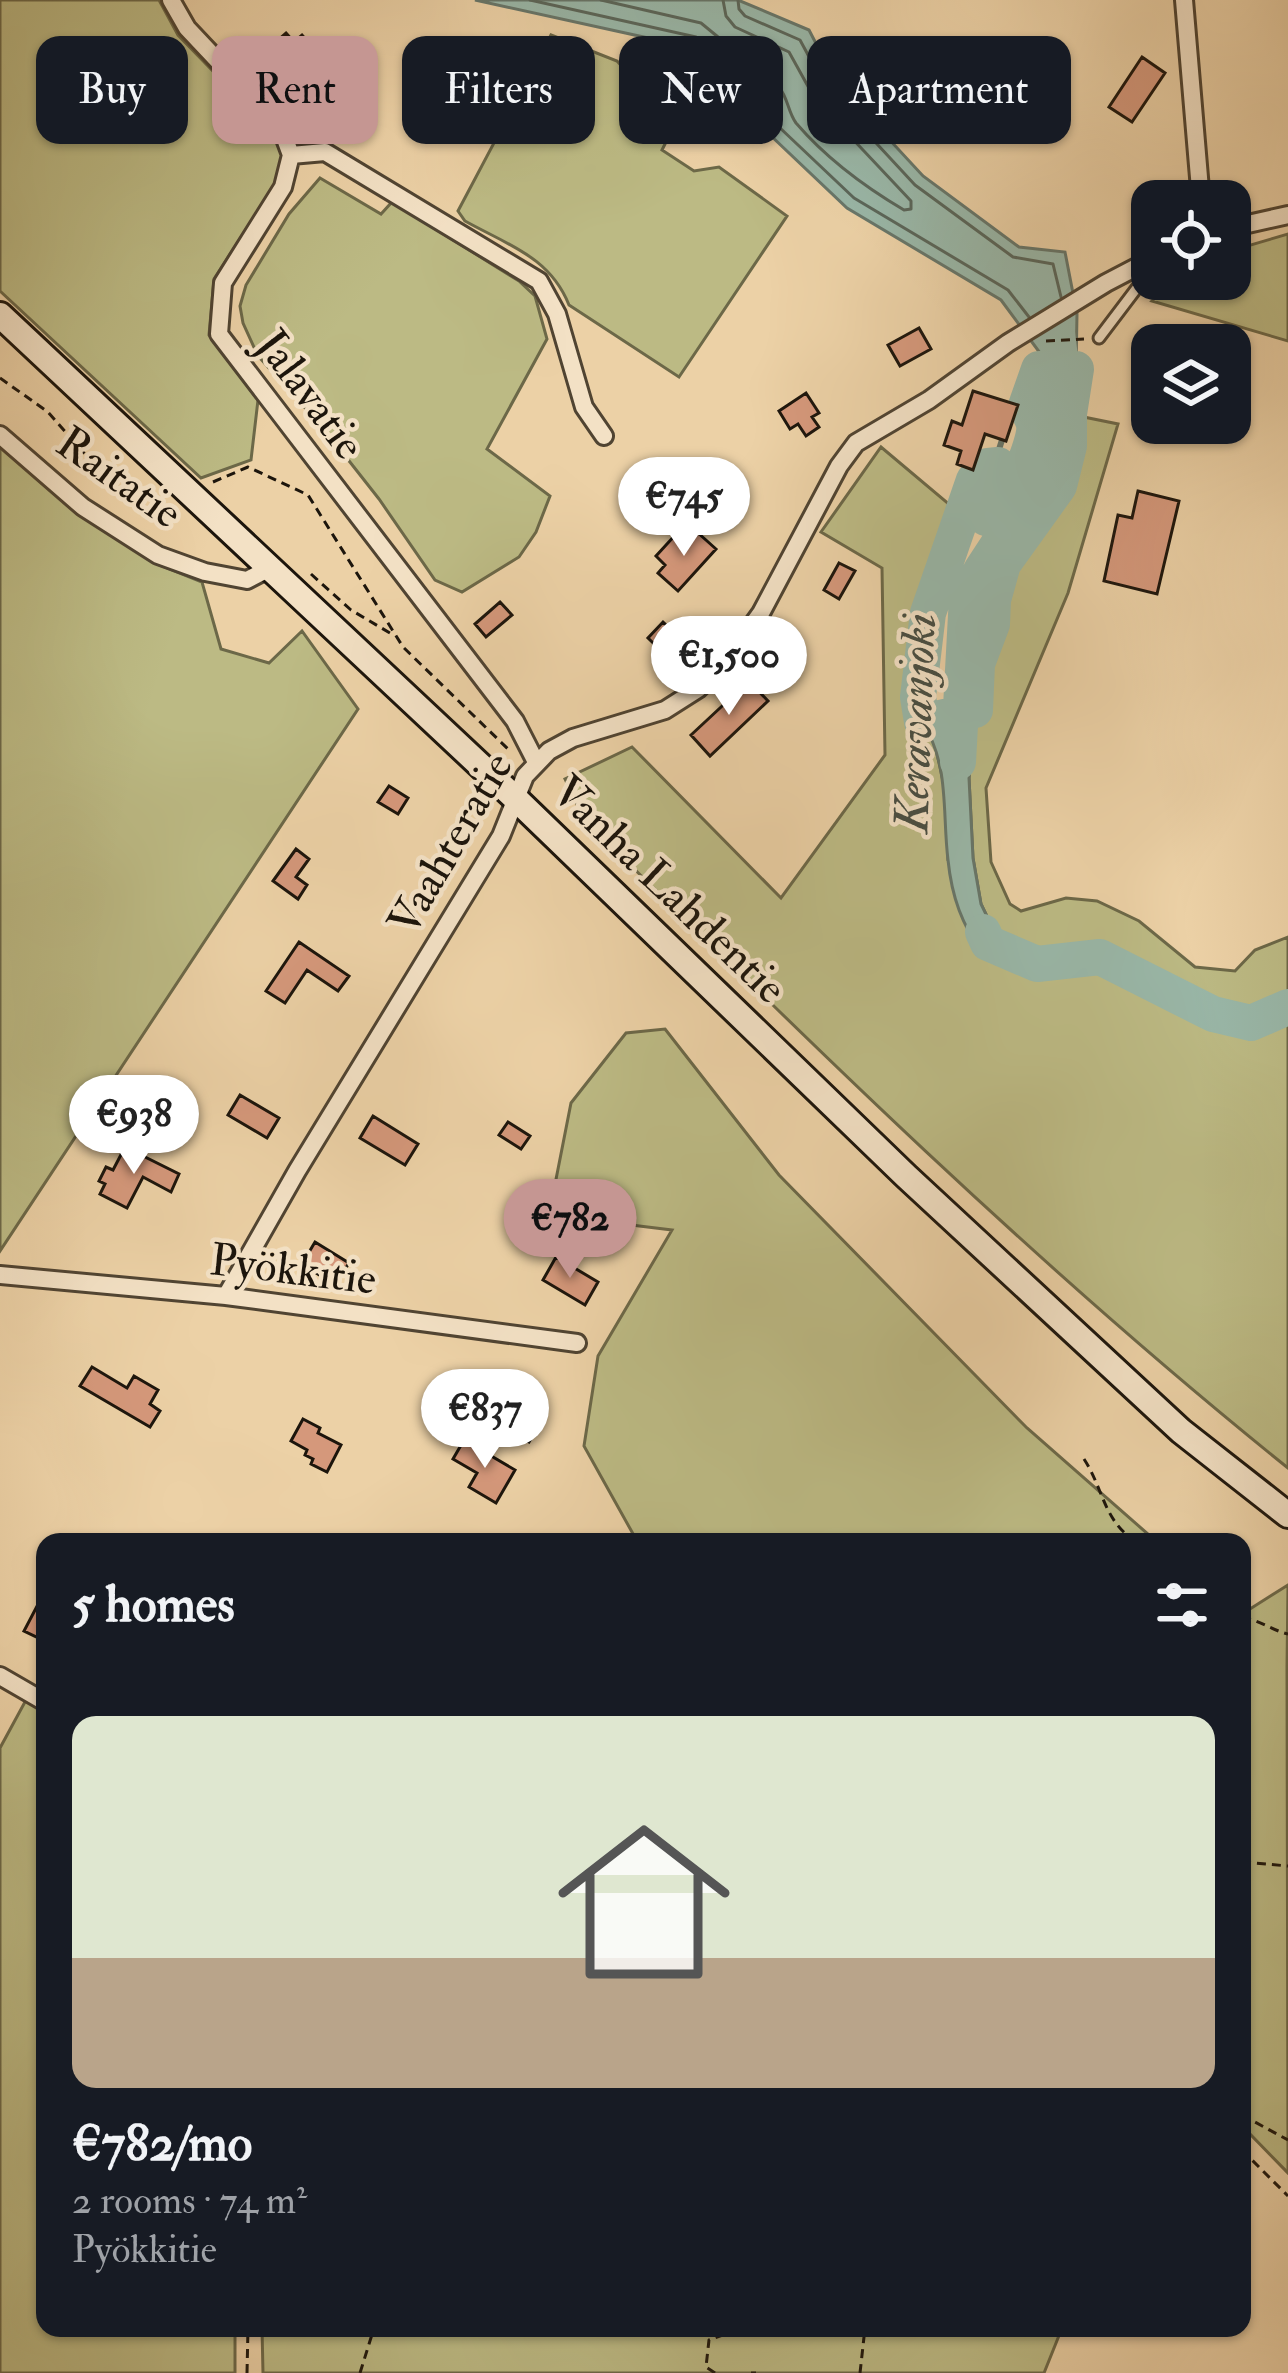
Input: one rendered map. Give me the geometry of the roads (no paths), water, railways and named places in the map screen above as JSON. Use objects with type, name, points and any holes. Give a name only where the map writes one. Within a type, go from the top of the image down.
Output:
[{"type":"main road","name":"Vanha Lahdentie","points":[[0,315],[270,568],[526,779],[923,1192],[1181,1431],[1288,1515]]},
{"type":"street","points":[[171,0],[187,28],[281,128],[292,155],[325,152],[538,281],[557,314],[584,407],[604,436]]},
{"type":"street","points":[[1184,0],[1199,180]]},
{"type":"street","name":"Jalavatie","points":[[292,155],[283,187],[223,283],[219,334],[515,721],[526,779]]},
{"type":"street","points":[[1251,223],[1288,215]]},
{"type":"street","name":"Vaahteratie","points":[[226,1296],[501,836],[526,779],[549,751],[573,738],[665,710],[698,688],[725,662],[761,613],[839,466],[856,443],[1131,270]]},
{"type":"street","name":"Raitatie","points":[[0,435],[83,506],[158,554],[205,572],[247,580],[270,568]]},
{"type":"street","name":"Pyökkitie","points":[[0,1275],[226,1296],[577,1342]]},
{"type":"street","points":[[0,1676],[36,1697]]},
{"type":"lane","points":[[1099,338],[1131,296]]},
{"type":"water","points":[[475,0],[738,0],[809,30],[807,144],[893,144],[923,176],[1019,247],[1065,252],[1077,314],[1076,369],[1039,369],[1043,357],[1001,300],[847,208],[780,144],[783,36],[639,36]]},
{"type":"water","points":[[975,710],[969,778],[973,858],[981,904],[994,931],[1022,946],[1018,967],[983,956],[959,910],[950,874],[941,771],[922,722]]},
{"type":"waterway","name":"Keravanjoki","points":[[958,762],[967,597],[1043,476],[1060,358],[1053,326]]},
{"type":"waterway","points":[[1039,369],[1076,369],[1069,446],[1059,486],[1003,564],[992,624],[977,664],[975,710],[922,722],[918,697],[928,613],[974,480],[988,466],[998,465],[986,518],[996,520],[1020,473],[1034,434],[1026,406],[1039,369]]},
{"type":"waterway","points":[[1017,408],[1055,392]]},
{"type":"waterway","points":[[994,465],[1002,440]]},
{"type":"waterway","name":"Keravanjoki","points":[[983,932],[988,943],[1037,964],[1100,957],[1213,1014],[1251,1023],[1288,1007]]}]
